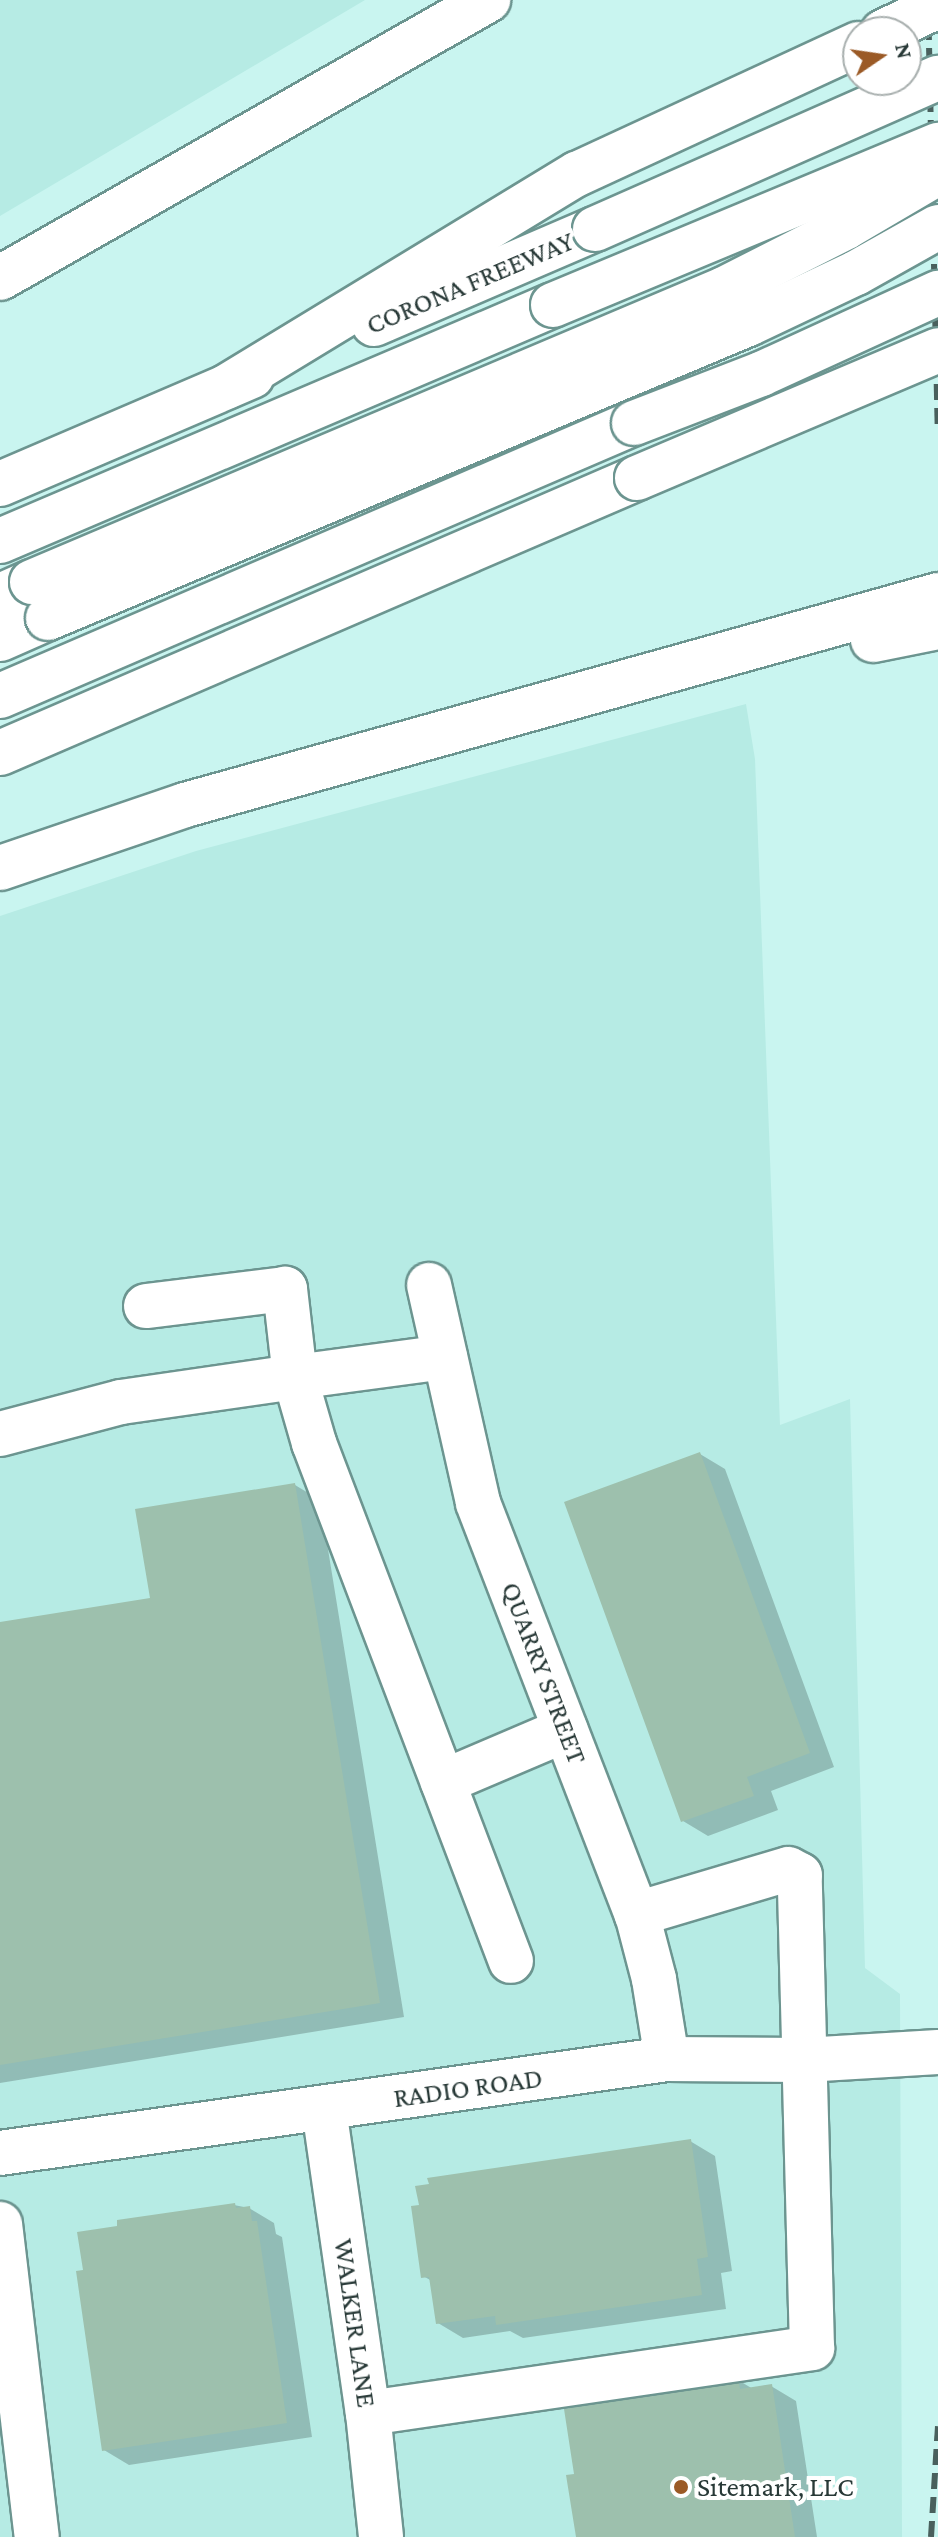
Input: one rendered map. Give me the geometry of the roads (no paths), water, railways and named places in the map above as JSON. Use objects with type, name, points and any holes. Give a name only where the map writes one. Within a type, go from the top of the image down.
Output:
[{"type":"main road","points":[[0,278],[488,0]]},
{"type":"main road","points":[[917,16],[938,6]]},
{"type":"main road","points":[[226,387],[577,174],[842,51]]},
{"type":"main road","name":"CORONA FREEWAY","points":[[0,484],[938,78]]},
{"type":"main road","points":[[0,541],[938,145]]},
{"type":"main road","points":[[0,639],[27,599],[724,289],[846,227],[938,173]]},
{"type":"main road","points":[[27,599],[748,324],[856,273],[938,227]]},
{"type":"main road","points":[[0,696],[634,423],[761,374],[938,293]]},
{"type":"main road","points":[[0,753],[938,350]]},
{"type":"main road","points":[[0,868],[185,805],[938,595]]},
{"type":"main road","points":[[517,710],[938,627]]},
{"type":"main road","name":"QUARRY STREET","points":[[429,1285],[478,1503],[637,1914],[654,1979],[667,2059]]},
{"type":"main road","points":[[146,1306],[285,1289],[295,1377],[314,1443],[511,1961]]},
{"type":"main road","points":[[0,1434],[121,1402],[445,1357]]},
{"type":"main road","points":[[443,1782],[565,1730]]},
{"type":"main road","points":[[368,2413],[812,2348],[800,1875],[788,1869],[637,1914]]},
{"type":"main road","name":"RADIO ROAD","points":[[0,2153],[667,2059],[804,2060],[938,2052]]},
{"type":"main road","name":"WALKER LANE","points":[[324,2109],[368,2413],[381,2537]]},
{"type":"main road","points":[[0,2224],[24,2534]]},
{"type":"railway","points":[[928,0],[938,428]]},
{"type":"railway","points":[[931,2537],[938,2426]]},
{"type":"place","name":"Sitemark, LLC","points":[[681,2487]]}]
